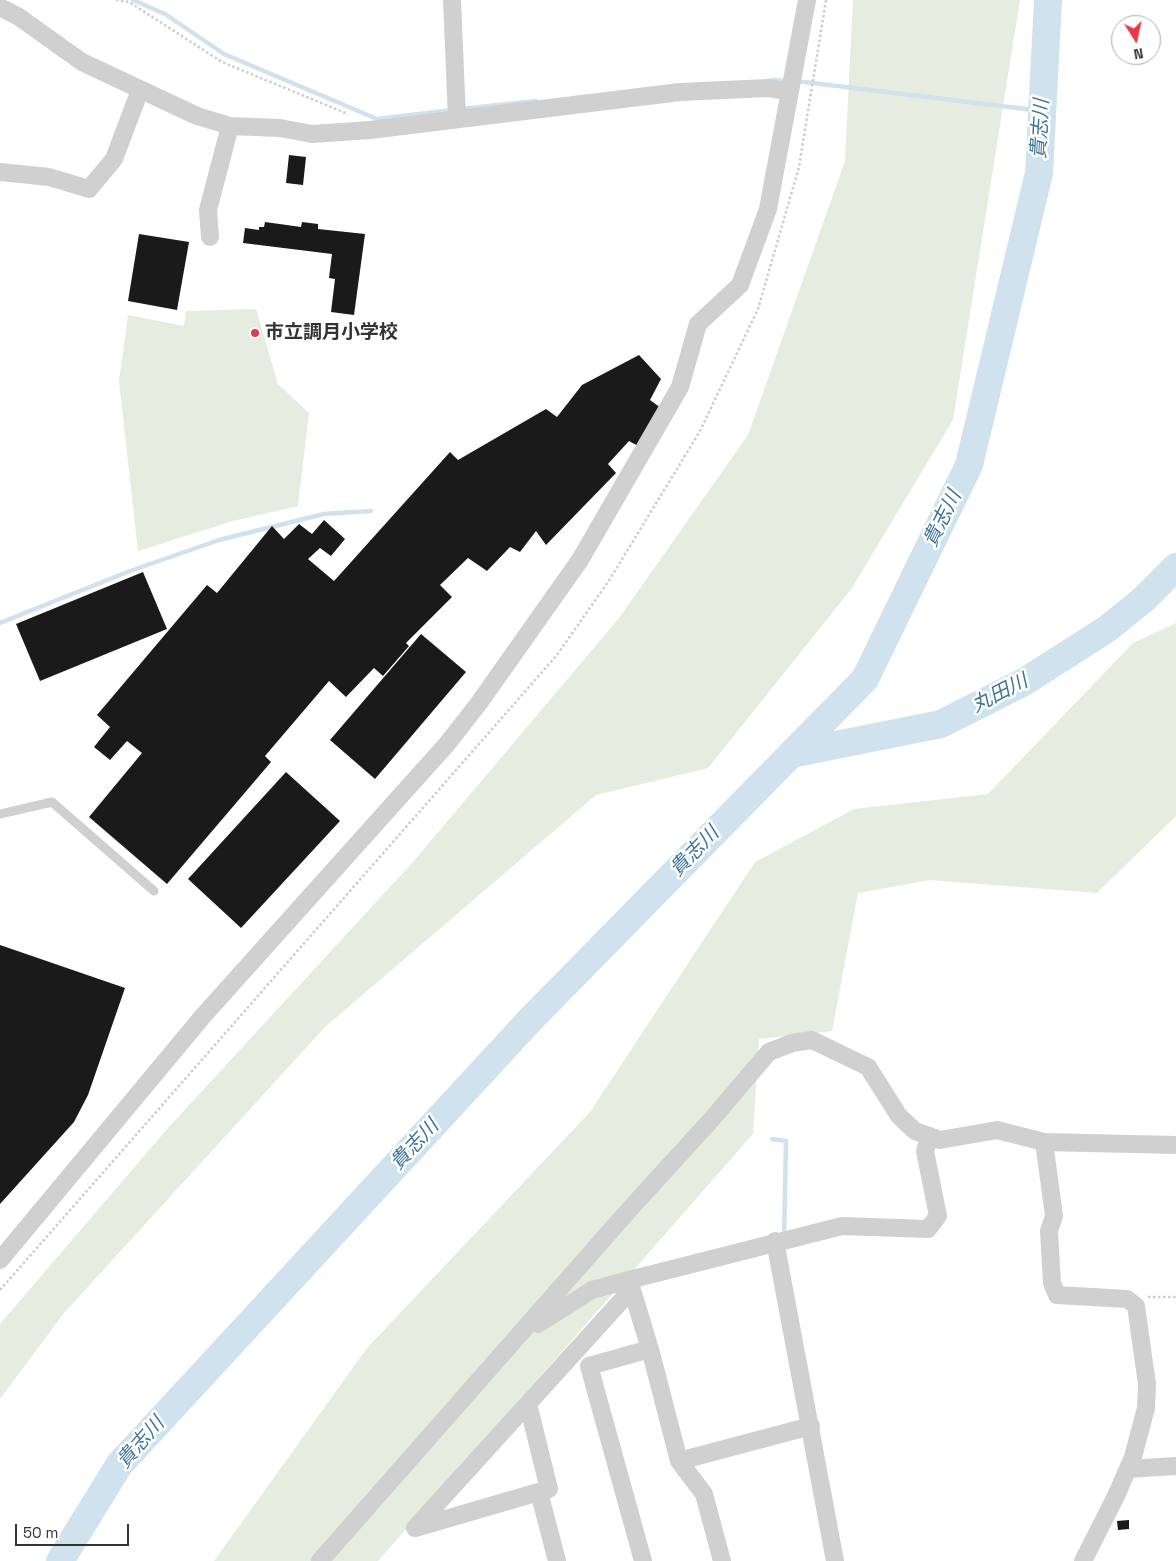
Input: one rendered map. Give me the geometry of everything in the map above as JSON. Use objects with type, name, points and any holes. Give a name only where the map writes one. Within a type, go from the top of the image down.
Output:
[{"type":"street","points":[[452,0],[457,118]]},
{"type":"street","points":[[0,1260],[203,1016],[447,744],[480,702],[580,560],[680,387],[698,324],[740,285],[768,209],[806,0]]},
{"type":"street","points":[[0,7],[19,17],[82,62],[197,116],[230,126],[280,128],[312,134],[370,130],[680,92],[768,88],[790,92]]},
{"type":"street","points":[[0,172],[49,177],[89,189],[114,159],[140,90]]},
{"type":"street","points":[[210,237],[208,210],[230,126]]},
{"type":"street","points":[[320,1561],[371,1505],[420,1446],[436,1432],[769,1052],[792,1043],[812,1040],[868,1067],[899,1116],[915,1131],[940,1140],[997,1130],[1044,1142],[1176,1145]]},
{"type":"street","points":[[526,1329],[536,1325],[592,1290],[630,1284],[775,1242],[842,1226],[928,1229],[938,1216],[925,1151],[930,1136]]},
{"type":"street","points":[[1044,1142],[1054,1216],[1049,1231],[1052,1283],[1057,1295],[1127,1298],[1136,1306],[1147,1384],[1146,1408],[1128,1469],[1083,1561]]},
{"type":"street","points":[[775,1242],[834,1561]]},
{"type":"street","points":[[630,1284],[650,1349],[679,1461],[704,1494],[722,1561]]},
{"type":"street","points":[[528,1404],[549,1489],[415,1528],[551,1378],[630,1284]]},
{"type":"street","points":[[551,1378],[650,1349]]},
{"type":"street","points":[[589,1366],[643,1561]]},
{"type":"street","points":[[679,1461],[810,1426]]},
{"type":"street","points":[[1128,1469],[1176,1466]]},
{"type":"street","points":[[539,1492],[557,1561]]},
{"type":"lane","points":[[0,814],[52,802],[154,891]]},
{"type":"path","points":[[116,0],[129,2],[222,62],[349,115]]},
{"type":"path","points":[[1127,1298],[1166,1295],[1176,1297]]},
{"type":"shaded area","points":[[853,0],[1020,0],[953,420],[852,588],[708,768],[596,795],[325,1027],[64,1313],[0,1399],[0,1324],[168,1128],[413,862],[619,618],[748,435],[845,161]]},
{"type":"shaded area","points":[[256,309],[278,384],[309,413],[298,506],[233,521],[138,551],[119,381],[128,315],[184,326],[186,311]]},
{"type":"shaded area","points":[[1176,623],[1176,816],[1097,893],[930,880],[858,893],[832,1031],[759,1039],[753,1134],[378,1561],[214,1561],[367,1348],[590,1112],[755,862],[854,809],[988,794],[1133,643]]},
{"type":"building","points":[[289,155],[306,157],[303,185],[286,183]]},
{"type":"building","points":[[265,222],[301,227],[302,222],[318,224],[318,229],[365,234],[354,315],[331,312],[335,279],[329,278],[332,254],[243,243],[245,228],[259,230],[259,227],[264,227]]},
{"type":"building","points":[[139,234],[189,242],[177,310],[128,301]]},
{"type":"building","points":[[639,355],[661,379],[650,400],[661,408],[638,446],[629,441],[608,464],[616,473],[546,545],[536,531],[520,552],[510,547],[487,571],[468,558],[440,585],[452,597],[406,643],[409,646],[383,676],[374,668],[346,697],[329,681],[265,756],[271,762],[167,884],[89,817],[142,753],[127,741],[110,760],[94,747],[110,727],[97,715],[207,585],[217,593],[272,526],[284,539],[299,524],[312,534],[324,520],[345,539],[331,556],[320,548],[308,559],[334,581],[450,452],[458,460],[546,409],[557,417],[582,385]]},
{"type":"building","points":[[143,572],[167,629],[40,681],[16,624]]},
{"type":"building","points":[[421,634],[466,672],[375,779],[330,740]]},
{"type":"building","points":[[286,772],[340,821],[241,928],[188,879]]},
{"type":"building","points":[[0,945],[125,988],[88,1095],[74,1122],[0,1204]]},
{"type":"building","points":[[1129,1520],[1129,1529],[1118,1530],[1117,1521]]},
{"type":"waterway","points":[[133,0],[165,14],[224,54],[377,119],[452,110]]},
{"type":"waterway","name":"貴志川","points":[[60,1561],[119,1465],[531,1019],[865,679],[969,465],[1039,173],[1048,0]]},
{"type":"waterway","points":[[771,80],[788,81]]},
{"type":"waterway","points":[[796,81],[1042,111]]},
{"type":"waterway","points":[[460,109],[536,101]]},
{"type":"waterway","points":[[0,623],[130,571],[219,540],[324,514],[371,511]]},
{"type":"waterway","name":"丸田川","points":[[791,754],[941,724],[1024,682],[1107,629],[1144,599],[1176,567]]},
{"type":"waterway","points":[[772,1139],[786,1141],[784,1238]]},
{"type":"place","name":"市立調月小学校","points":[[255,333]]}]
